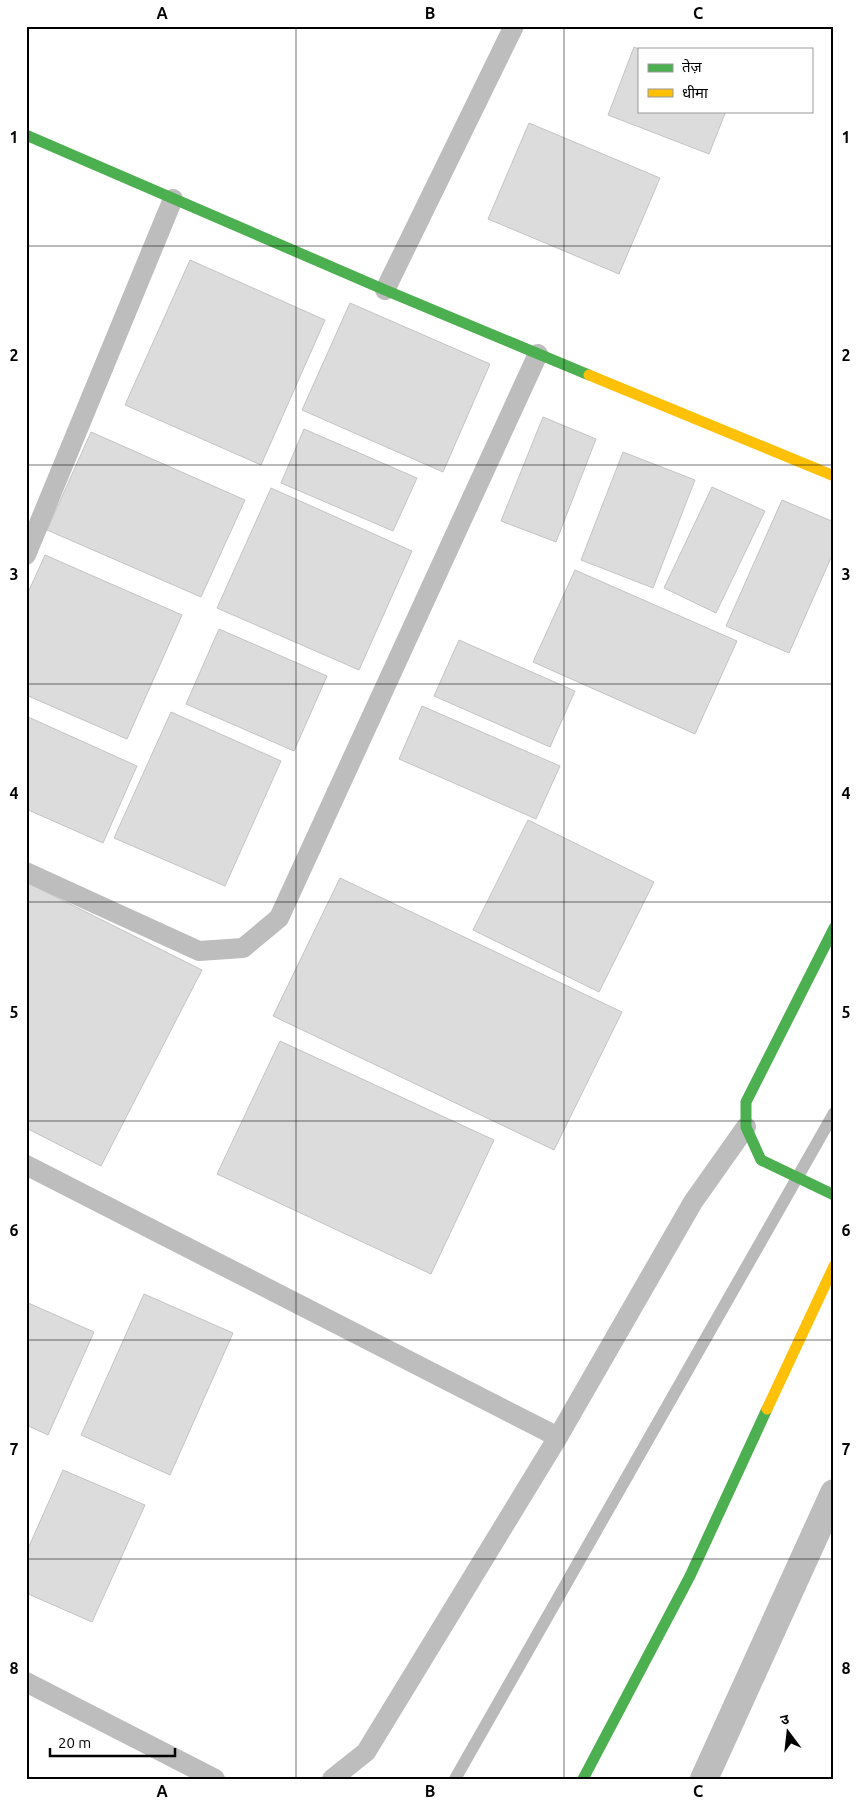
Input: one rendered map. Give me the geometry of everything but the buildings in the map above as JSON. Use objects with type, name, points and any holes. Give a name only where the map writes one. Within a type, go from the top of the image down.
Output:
[{"type":"street","points":[[26,135],[385,290],[834,476]]},
{"type":"street","points":[[831,1194],[761,1160],[746,1127],[746,1102],[834,928]]},
{"type":"street","points":[[583,1779],[690,1576],[834,1266]]},
{"type":"street","points":[[704,1779],[834,1493]]},
{"type":"lane","points":[[385,290],[514,26]]},
{"type":"lane","points":[[26,555],[173,199]]},
{"type":"lane","points":[[26,872],[199,951],[243,948],[279,918],[538,354]]},
{"type":"lane","points":[[332,1779],[366,1752],[558,1438],[693,1202],[746,1127]]},
{"type":"lane","points":[[26,1165],[558,1438]]},
{"type":"lane","points":[[26,1682],[215,1779]]},
{"type":"waterway","points":[[455,1779],[834,1113]]},
{"type":"traffic: fast","points":[[26,135],[385,290],[589,375]]},
{"type":"traffic: fast","points":[[834,928],[746,1102],[746,1127],[761,1160],[834,1195]]},
{"type":"traffic: fast","points":[[583,1779],[690,1576],[767,1409]]},
{"type":"traffic: slow","points":[[589,375],[834,476]]},
{"type":"traffic: slow","points":[[767,1409],[834,1266]]}]
